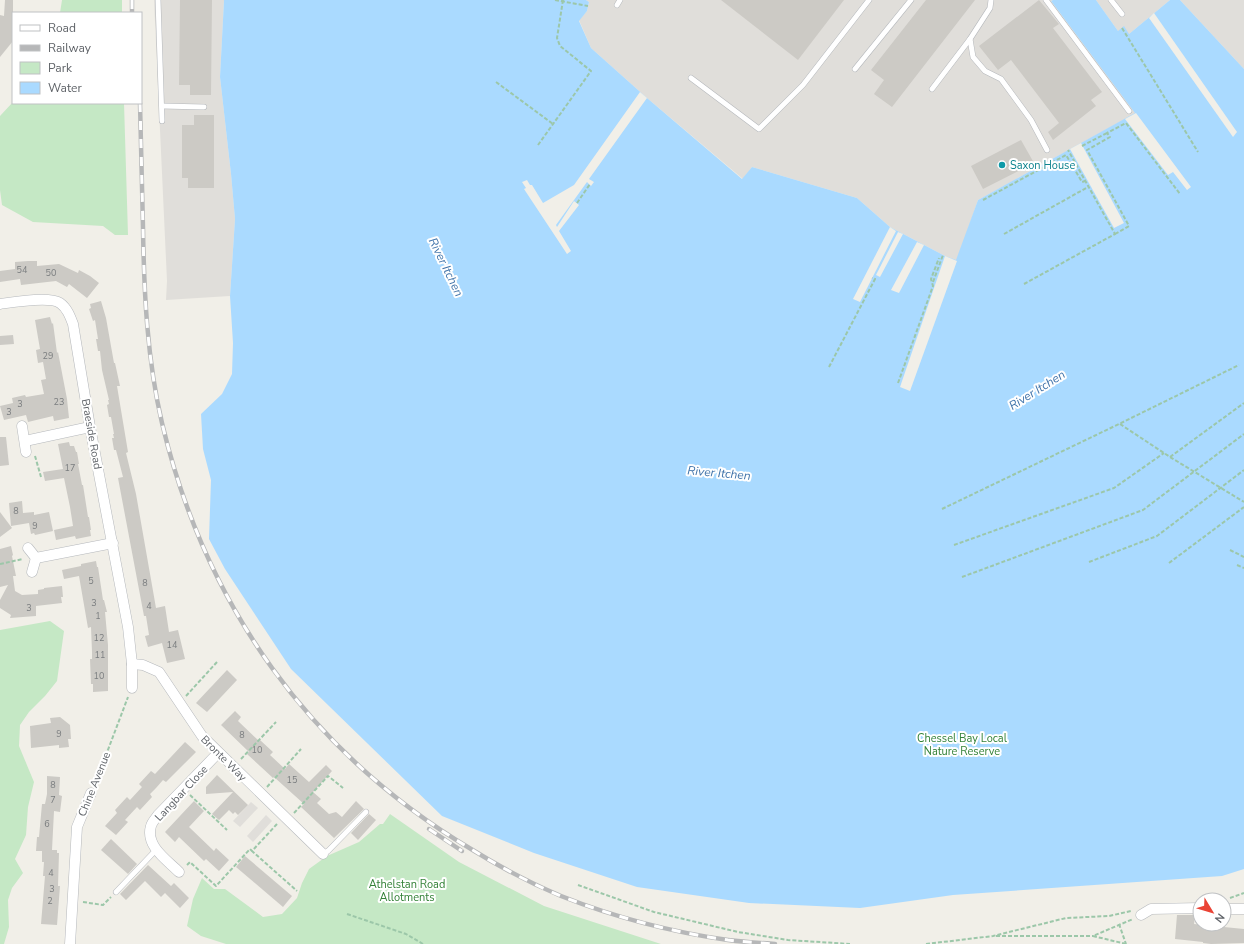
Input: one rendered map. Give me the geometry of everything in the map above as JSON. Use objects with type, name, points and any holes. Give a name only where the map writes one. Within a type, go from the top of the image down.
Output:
[{"type":"street","name":"Braeside Road","points":[[0,304],[47,299],[59,303],[68,312],[73,324],[90,427],[128,627],[132,664]]},
{"type":"street","points":[[22,426],[28,440],[26,452]]},
{"type":"street","points":[[28,440],[90,427]]},
{"type":"street","points":[[36,558],[113,543]]},
{"type":"street","points":[[28,548],[36,558]]},
{"type":"street","points":[[32,572],[36,558]]},
{"type":"street","points":[[132,664],[132,688]]},
{"type":"street","name":"Bronte Way","points":[[132,664],[143,665],[159,672],[202,736],[322,854]]},
{"type":"street","name":"Langbar Close","points":[[179,872],[156,850],[150,837],[151,825],[158,815],[218,753]]},
{"type":"street","name":"Chine Avenue","points":[[70,944],[77,826],[91,793]]},
{"type":"street","points":[[1141,915],[1151,909],[1192,908]]},
{"type":"street","points":[[1232,909],[1244,909]]},
{"type":"lane","points":[[158,0],[162,121]]},
{"type":"lane","points":[[691,78],[759,129],[803,85],[869,0]]},
{"type":"lane","points":[[855,69],[911,0]]},
{"type":"lane","points":[[932,89],[970,39],[990,8],[991,0]]},
{"type":"lane","points":[[1046,0],[1129,111]]},
{"type":"lane","points":[[1111,0],[1122,14]]},
{"type":"lane","points":[[970,39],[973,57],[986,71],[1001,79],[1031,120],[1047,150]]},
{"type":"lane","points":[[162,106],[204,107]]},
{"type":"lane","points":[[322,854],[328,851],[366,812]]},
{"type":"lane","points":[[116,892],[156,850]]},
{"type":"path","points":[[556,0],[588,6]]},
{"type":"path","points":[[538,145],[592,71],[560,46],[556,38],[563,1]]},
{"type":"path","points":[[1122,28],[1198,152]]},
{"type":"path","points":[[496,82],[553,124]]},
{"type":"path","points":[[1082,146],[1126,123],[1180,194]]},
{"type":"path","points":[[1024,284],[1129,226],[1087,150],[1110,137],[1107,133]]},
{"type":"path","points":[[1068,150],[1115,234]]},
{"type":"path","points":[[983,200],[1066,155],[1082,182],[1085,181]]},
{"type":"path","points":[[577,203],[590,184]]},
{"type":"path","points":[[1004,234],[1088,187]]},
{"type":"path","points":[[932,284],[942,255]]},
{"type":"path","points":[[898,383],[933,286],[931,279],[939,258]]},
{"type":"path","points":[[829,367],[875,279],[872,278]]},
{"type":"path","points":[[942,508],[1120,424],[1239,365]]},
{"type":"path","points":[[1170,457],[1244,402]]},
{"type":"path","points":[[1120,424],[1170,457],[1244,502]]},
{"type":"path","points":[[962,577],[1144,510],[1244,434]]},
{"type":"path","points":[[28,440],[41,477]]},
{"type":"path","points":[[954,546],[1114,488],[1164,453]]},
{"type":"path","points":[[1090,562],[1157,536],[1244,470]]},
{"type":"path","points":[[1169,563],[1244,507]]},
{"type":"path","points":[[1230,550],[1244,557]]},
{"type":"path","points":[[0,564],[27,558],[36,558]]},
{"type":"path","points":[[1237,565],[1244,568]]},
{"type":"path","points":[[186,695],[217,662]]},
{"type":"path","name":"Chine Avenue","points":[[91,793],[132,688]]},
{"type":"path","points":[[233,767],[276,722]]},
{"type":"path","points":[[260,794],[301,749]]},
{"type":"path","points":[[179,872],[190,862],[216,886],[250,849],[252,851],[328,776],[343,788]]},
{"type":"path","points":[[183,789],[227,830]]},
{"type":"path","points":[[252,851],[297,891]]},
{"type":"path","points":[[578,885],[654,912],[738,932],[788,940],[850,944]]},
{"type":"path","points":[[73,901],[103,905],[116,892]]},
{"type":"path","points":[[1232,897],[1244,894]]},
{"type":"path","points":[[993,936],[1066,918],[1108,916],[1130,911],[1135,911],[1141,915]]},
{"type":"path","points":[[347,914],[406,934],[424,944]]},
{"type":"path","points":[[1093,936],[1141,915]]},
{"type":"path","points":[[1119,924],[1126,944]]},
{"type":"path","points":[[926,944],[993,936],[1093,936],[1126,944]]},
{"type":"shaded area","points":[[154,0],[224,0],[220,77],[235,219],[230,296],[166,300],[167,281]]},
{"type":"shaded area","points":[[586,0],[1053,0],[1051,1],[1136,113],[978,200],[957,261],[890,227],[857,198],[752,167],[743,179],[647,98],[591,48],[579,20],[587,11],[589,2]]},
{"type":"shaded area","points":[[1096,0],[1170,0],[1129,34],[1118,31]]},
{"type":"shaded area","points":[[1180,0],[1244,0],[1244,69]]},
{"type":"shaded area","points":[[251,802],[258,808],[240,827],[233,821]]},
{"type":"shaded area","points":[[266,815],[272,821],[253,842],[247,836]]},
{"type":"green space","points":[[62,0],[122,0],[122,12],[60,12]]},
{"type":"green space","points":[[12,103],[124,104],[128,235],[115,235],[103,226],[33,222],[2,205],[0,190],[0,116]]},
{"type":"green space","points":[[50,621],[64,631],[57,681],[29,712],[20,725],[19,746],[34,782],[28,807],[26,835],[15,859],[23,873],[12,888],[8,900],[9,927],[4,944],[0,944],[0,630]]},
{"type":"green space","name":"Athelstan Road Allotments","points":[[390,814],[459,862],[544,906],[661,944],[226,944],[201,936],[187,926],[193,899],[202,878],[214,889],[225,889],[263,917],[282,914],[297,898],[309,869],[327,856],[359,842],[380,824],[383,824]]},
{"type":"water","name":"River Itchen","points":[[224,0],[586,0],[589,2],[587,11],[579,21],[591,48],[742,179],[752,167],[857,198],[890,227],[945,256],[956,260],[978,200],[1135,113],[1051,1],[1096,0],[1118,31],[1124,26],[1129,34],[1170,0],[1180,0],[1244,69],[1244,869],[1222,876],[953,895],[860,908],[749,903],[637,887],[534,853],[442,816],[291,669],[225,569],[209,539],[211,480],[203,449],[201,414],[222,394],[232,374],[233,343],[230,296],[235,219],[220,77]]},
{"type":"pier","points":[[1154,13],[1237,132],[1233,137],[1149,18]]},
{"type":"pier","points":[[640,92],[647,98],[589,179],[594,182],[591,186],[587,182],[556,225],[557,227],[574,201],[579,205],[559,231],[571,251],[567,254],[524,189],[526,188],[522,182],[527,180],[530,185],[532,185],[543,203],[574,185]]},
{"type":"pier","points":[[1136,113],[1191,187],[1187,190],[1173,172],[1168,175],[1125,119]]},
{"type":"pier","points":[[1081,143],[1124,223],[1114,228],[1070,149]]},
{"type":"pier","points":[[890,227],[896,231],[860,302],[853,299]]},
{"type":"pier","points":[[898,232],[903,234],[880,277],[876,275]]},
{"type":"pier","points":[[917,242],[924,245],[899,293],[891,290]]},
{"type":"pier","points":[[945,256],[957,261],[910,391],[900,387]]},
{"type":"building","points":[[5,0],[13,0],[12,42],[0,57],[0,15],[4,16]]},
{"type":"building","points":[[180,0],[212,0],[211,95],[190,95],[190,85],[179,85]]},
{"type":"building","points":[[721,0],[844,0],[798,60]]},
{"type":"building","points":[[926,0],[975,0],[892,107],[874,94],[884,80],[871,70]]},
{"type":"building","points":[[1039,0],[1059,24],[1053,28],[1102,92],[1091,100],[1096,106],[1053,140],[1048,132],[1059,123],[1011,60],[998,70],[979,46]]},
{"type":"building","points":[[194,115],[214,115],[214,188],[188,188],[188,178],[182,178],[182,125],[194,125]]},
{"type":"building","name":"Saxon House","points":[[1021,140],[1034,163],[983,189],[971,166]]},
{"type":"building","points":[[37,261],[37,266],[59,264],[78,273],[79,270],[99,283],[87,298],[69,284],[67,287],[56,281],[21,285],[20,279],[0,282],[0,271],[15,269],[15,262]]},
{"type":"building","points":[[101,301],[120,386],[117,386],[128,452],[126,453],[136,494],[156,608],[165,606],[169,632],[178,630],[185,659],[167,663],[162,643],[148,647],[145,636],[149,635],[146,616],[144,616],[118,478],[123,477],[116,450],[114,450],[112,438],[114,438],[114,434],[111,417],[109,417],[107,405],[109,404],[109,400],[102,370],[100,351],[98,351],[96,339],[98,339],[95,320],[93,321],[89,309],[91,308],[90,304]]},
{"type":"building","points":[[50,317],[52,324],[53,323],[69,418],[54,421],[53,416],[28,422],[26,415],[4,420],[0,406],[13,403],[12,398],[25,395],[26,397],[44,394],[41,380],[46,379],[43,362],[38,363],[36,350],[40,349],[35,320]]},
{"type":"building","points":[[13,335],[14,344],[0,345],[0,336]]},
{"type":"building","points":[[0,437],[6,437],[9,465],[0,466]]},
{"type":"building","points":[[69,442],[70,446],[74,446],[77,452],[91,536],[76,539],[75,536],[56,540],[54,530],[73,526],[70,507],[64,478],[45,481],[43,472],[63,469],[58,444]]},
{"type":"building","points":[[22,501],[23,513],[34,512],[34,515],[49,512],[53,531],[35,535],[34,533],[31,534],[29,523],[11,526],[9,503]]},
{"type":"building","points":[[0,512],[12,528],[0,537]]},
{"type":"building","points":[[11,546],[16,576],[13,576],[15,591],[22,595],[38,594],[38,590],[44,588],[62,586],[62,603],[36,606],[36,616],[10,618],[11,615],[0,608],[0,600],[8,585],[0,587],[0,549]]},
{"type":"building","points":[[96,561],[103,600],[107,612],[105,612],[108,645],[108,691],[93,692],[93,684],[91,684],[90,659],[92,659],[91,627],[88,628],[79,576],[64,579],[62,570]]},
{"type":"building","points":[[227,670],[237,680],[207,712],[196,703]]},
{"type":"building","points":[[235,711],[241,717],[238,721],[273,752],[270,755],[285,769],[289,764],[309,782],[326,765],[332,771],[313,792],[321,799],[317,803],[329,814],[336,812],[342,817],[356,801],[364,809],[334,838],[301,807],[304,804],[247,754],[249,752],[221,725]]},
{"type":"building","points":[[60,717],[70,725],[71,739],[68,739],[69,747],[59,748],[59,745],[31,748],[30,726],[51,723],[50,718]]},
{"type":"building","points":[[185,742],[196,752],[166,782],[163,780],[150,794],[152,797],[140,810],[137,807],[125,820],[128,822],[116,835],[105,826],[117,813],[115,810],[127,797],[130,800],[142,787],[139,784],[151,771],[155,774]]},
{"type":"building","points":[[217,775],[248,805],[238,815],[235,812],[233,814],[229,810],[219,820],[212,814],[233,792],[206,794],[206,787]]},
{"type":"building","points":[[47,776],[60,777],[59,795],[62,796],[60,812],[54,811],[52,850],[57,850],[57,853],[59,853],[58,886],[60,886],[57,925],[41,924],[45,876],[43,876],[44,862],[42,862],[42,851],[36,851],[37,837],[39,837],[42,804],[45,804],[47,794]]},
{"type":"building","points":[[194,801],[204,811],[189,827],[214,851],[216,848],[229,860],[219,871],[206,859],[204,861],[179,837],[175,842],[165,832]]},
{"type":"building","points":[[369,814],[376,820],[358,840],[351,833]]},
{"type":"building","points":[[111,839],[137,864],[128,874],[101,850]]},
{"type":"building","points":[[245,856],[292,896],[283,907],[236,867]]},
{"type":"building","points":[[148,865],[171,886],[174,883],[189,898],[180,908],[165,893],[161,897],[145,881],[126,900],[120,894]]},
{"type":"building","points":[[1177,915],[1192,915],[1192,932],[1232,932],[1232,928],[1244,929],[1244,943],[1211,944],[1175,939]]},
{"type":"railway","points":[[132,0],[132,12]]},
{"type":"railway","points":[[140,104],[145,301],[153,375],[162,423],[181,490],[206,553],[236,612],[272,668],[314,720],[361,768],[413,811],[471,849],[504,868],[538,886],[581,904],[643,923],[707,937],[734,941],[775,944]]},
{"type":"railway","points":[[429,829],[462,851]]},
{"type":"place","name":"Saxon House","points":[[1002,165]]},
{"type":"park label","name":"Chessel Bay Local Nature Reserve","points":[[962,744]]}]
